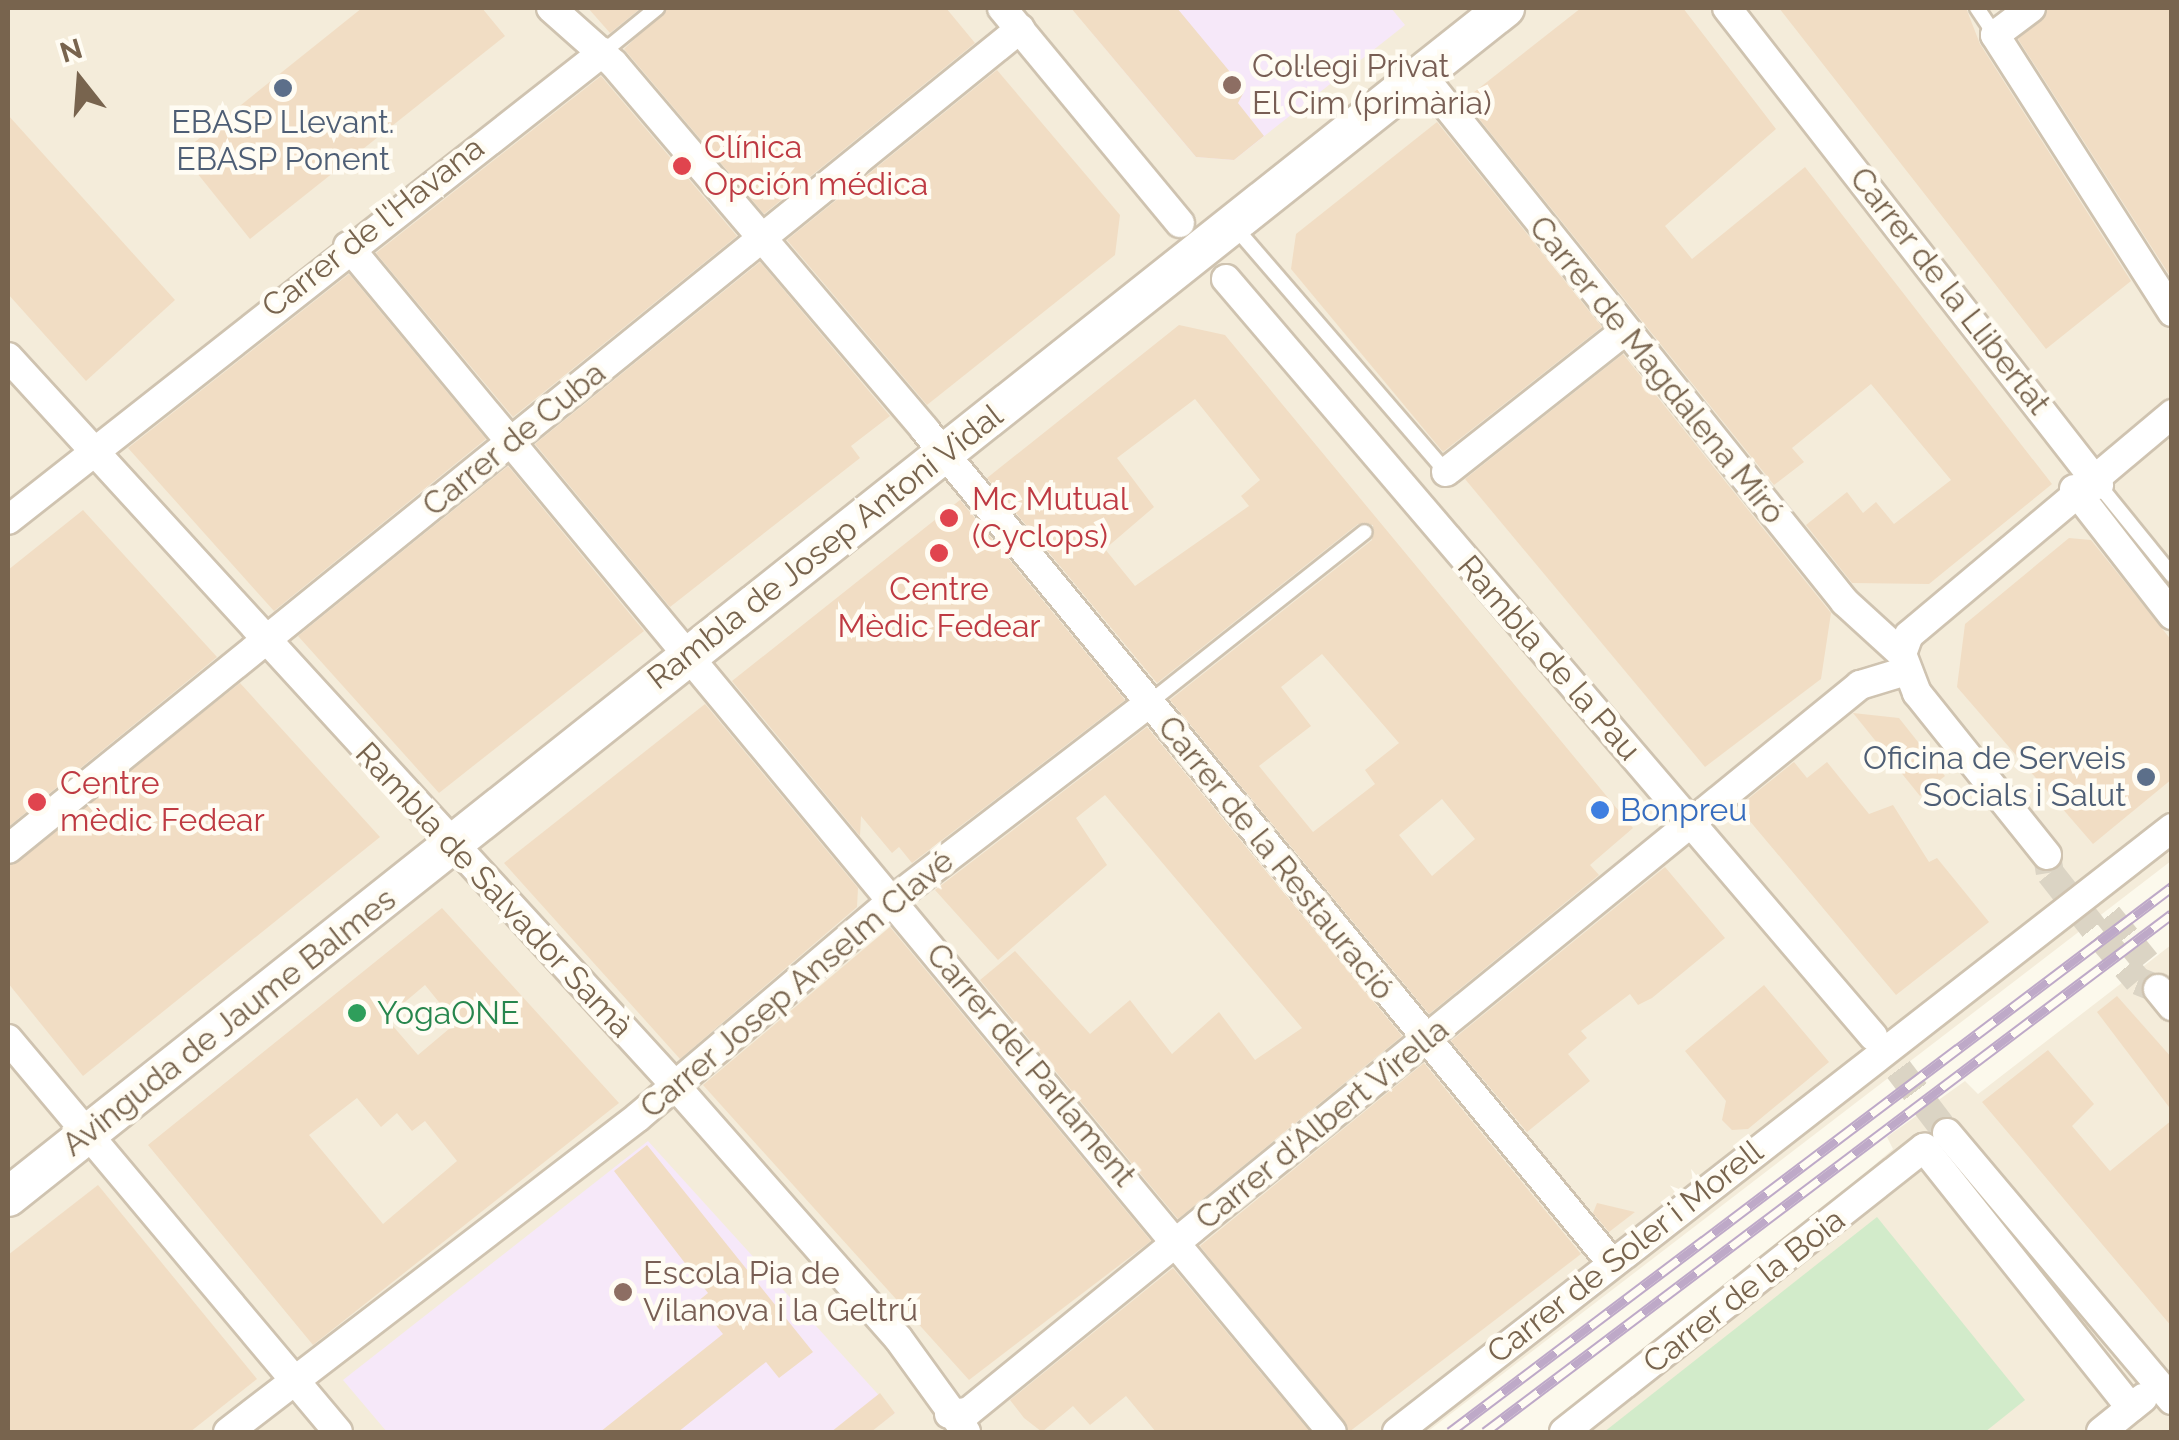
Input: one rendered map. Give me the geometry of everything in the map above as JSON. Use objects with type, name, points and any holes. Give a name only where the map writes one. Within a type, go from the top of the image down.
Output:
[{"type":"street","name":"Carrer de la Restauració","points":[[552,8],[603,52],[759,242],[944,453],[1611,1262]]},
{"type":"street","name":"Rambla de Josep Antoni Vidal","points":[[449,846],[944,453],[1191,236],[1234,225],[1505,8]]},
{"type":"street","name":"Carrer de la Llibertat","points":[[1727,8],[2088,483],[2172,614]]},
{"type":"street","points":[[2031,8],[1995,35],[2172,312]]},
{"type":"street","points":[[1011,18],[1191,236]]},
{"type":"street","name":"Carrer de Cuba","points":[[8,848],[759,242],[933,98],[1011,18]]},
{"type":"street","name":"Carrer de l'Havana","points":[[8,520],[348,246],[603,52]]},
{"type":"street","name":"Carrer de Magdalena Miró","points":[[1422,76],[1623,332],[1850,607],[1905,654],[2047,855]]},
{"type":"street","name":"Carrer del Parlament","points":[[348,246],[508,444],[894,899],[1332,1432]]},
{"type":"street","name":"Rambla de la Pau","points":[[1226,279],[1873,1036]]},
{"type":"street","points":[[1446,472],[1623,332]]},
{"type":"street","name":"Rambla de Salvador Samà","points":[[8,358],[449,846],[673,1083],[898,1338],[961,1419],[988,1432]]},
{"type":"street","points":[[1905,654],[2088,483],[2172,414]]},
{"type":"street","name":"Carrer d'Albert Virella","points":[[961,1419],[1176,1240],[1692,826],[1860,684],[1905,654]]},
{"type":"street","name":"Carrer Josep Anselm Clavé","points":[[228,1432],[292,1381],[333,1357],[894,899],[1149,702]]},
{"type":"street","name":"Carrer de Soler i Morell","points":[[1397,1432],[1852,1072],[2172,828]]},
{"type":"street","name":"Avinguda de Jaume Balmes","points":[[8,1197],[449,846]]},
{"type":"street","points":[[8,1039],[90,1131],[292,1381],[338,1432]]},
{"type":"street","points":[[1935,1140],[2167,1386],[2101,1432]]},
{"type":"street","points":[[1935,1140],[2131,1408]]},
{"type":"street","name":"Carrer de la Boia","points":[[1564,1432],[1935,1140]]},
{"type":"lane","name":"Carrer de l'Havana","points":[[603,52],[657,8]]},
{"type":"lane","points":[[1977,8],[1995,35]]},
{"type":"lane","points":[[1234,225],[1446,472]]},
{"type":"lane","name":"Carrer de la Llibertat","points":[[2088,483],[2172,576]]},
{"type":"lane","name":"Carrer Josep Anselm Clavé","points":[[1149,702],[1365,532]]},
{"type":"shaded area","points":[[8,8],[2171,8],[2171,861],[1427,1432],[8,1432]]},
{"type":"shaded area","name":"Col·legi Privat El Cim (primària)","points":[[1128,8],[1391,8],[1405,25],[1234,160],[1196,157],[1093,34]]},
{"type":"shaded area","points":[[2171,945],[2171,1432],[1552,1432],[1656,1354],[1893,1149],[1887,1137],[1965,1081],[1978,1094]]},
{"type":"shaded area","name":"Escola Pia de Vilanova i la Geltrú","points":[[648,1141],[895,1413],[870,1432],[387,1432],[343,1380]]},
{"type":"green space","points":[[1877,1217],[2025,1400],[1985,1432],[1604,1432]]},
{"type":"building","points":[[362,8],[482,8],[505,36],[250,239],[181,153]]},
{"type":"building","points":[[588,8],[641,8],[610,33]]},
{"type":"building","points":[[668,8],[946,8],[975,43],[764,214],[624,49]]},
{"type":"building","points":[[1071,8],[1177,8],[1245,90],[1238,103],[1264,136],[1234,160],[1196,157]]},
{"type":"building","points":[[1581,8],[1683,8],[1776,129],[1665,226],[1692,259],[1805,167],[2052,484],[1929,584],[1852,583],[1806,525],[1847,492],[1863,513],[1876,502],[1894,524],[1951,480],[1871,384],[1792,448],[1804,462],[1774,485],[1464,100]]},
{"type":"building","points":[[1779,8],[1966,8],[1980,44],[2131,281],[2046,349]]},
{"type":"building","points":[[2048,8],[2172,8],[2172,279],[2018,39]]},
{"type":"building","points":[[997,70],[1120,215],[1115,255],[927,405],[787,240]]},
{"type":"building","points":[[601,76],[737,236],[513,417],[376,253]]},
{"type":"building","points":[[8,115],[175,300],[86,381],[8,294]]},
{"type":"building","points":[[1437,122],[1602,327],[1443,452],[1291,269],[1296,234]]},
{"type":"building","points":[[760,262],[890,416],[851,446],[860,458],[670,607],[535,444]]},
{"type":"building","points":[[349,274],[486,439],[274,611],[128,448]]},
{"type":"building","points":[[1179,325],[1225,335],[1633,828],[1590,865],[1599,875],[1429,1014],[1170,700],[1372,540],[1373,525],[1358,524],[1157,683],[987,478]],"holes":[[[1195,399],[1260,480],[1241,496],[1249,506],[1135,586],[1105,549],[1154,507],[1117,458]],[[1322,654],[1399,743],[1365,770],[1375,784],[1313,832],[1259,766],[1311,726],[1281,687]],[[1442,799],[1475,839],[1432,876],[1399,835]]]},
{"type":"building","points":[[1623,354],[1831,613],[1821,679],[1705,767],[1465,479]]},
{"type":"building","points":[[508,466],[644,631],[439,793],[298,636]]},
{"type":"building","points":[[960,500],[1125,700],[912,863],[899,847],[892,853],[861,816],[860,836],[732,681]]},
{"type":"building","points":[[83,510],[217,657],[8,827],[8,570]]},
{"type":"building","points":[[2069,538],[2091,540],[2172,641],[2172,779],[2093,844],[1957,687],[1965,624]]},
{"type":"building","points":[[240,683],[380,837],[83,1076],[8,983],[8,866]]},
{"type":"building","points":[[705,704],[858,888],[857,907],[680,1059],[504,863]]},
{"type":"building","points":[[1853,713],[1899,718],[1945,776],[1920,796]]},
{"type":"building","points":[[1147,727],[1402,1036],[1178,1219],[980,980],[1015,951],[1090,1034],[1130,1000],[1172,1054],[1219,1012],[1255,1060],[1302,1028],[1105,795],[1076,818],[1107,865],[998,960],[935,890]]},
{"type":"building","points":[[1794,762],[1807,778],[1827,762],[1869,814],[1893,805],[1929,862],[1937,858],[1989,922],[1896,995],[1738,807]]},
{"type":"building","points":[[1665,867],[1725,938],[1652,998],[1638,1005],[1630,994],[1581,1031],[1587,1038],[1568,1054],[1590,1081],[1527,1132],[1451,1041]]},
{"type":"building","points":[[442,908],[619,1103],[313,1345],[148,1145]],"holes":[[[425,985],[456,1023],[418,1055],[386,1018]],[[357,1098],[381,1127],[397,1113],[412,1131],[425,1121],[457,1161],[383,1224],[309,1135]]]},
{"type":"building","points":[[890,927],[1151,1241],[969,1380],[703,1085]]},
{"type":"building","points":[[1764,985],[1829,1062],[1748,1129],[1732,1130],[1722,1120],[1726,1101],[1685,1051]]},
{"type":"building","points":[[2117,996],[2172,1058],[2172,1111],[2097,1012]]},
{"type":"building","points":[[2048,1050],[2094,1104],[2072,1126],[2110,1171],[2172,1120],[2172,1327],[1982,1102]]},
{"type":"building","points":[[1424,1063],[1581,1254],[1349,1432],[1200,1246]]},
{"type":"building","points":[[647,1145],[813,1352],[779,1378],[766,1362],[678,1432],[600,1432],[723,1334],[697,1302],[708,1293],[614,1171]]},
{"type":"building","points":[[98,1185],[257,1379],[190,1432],[8,1432],[8,1255]]},
{"type":"building","points":[[1597,1203],[1635,1212],[1609,1232],[1593,1213]]},
{"type":"building","points":[[1173,1268],[1310,1432],[1156,1432],[1126,1396],[1090,1425],[1073,1406],[1042,1432],[1024,1418],[1010,1400]]},
{"type":"building","points":[[880,1393],[895,1413],[871,1432],[831,1432]]},
{"type":"tunnel","points":[[2047,855],[2050,873],[2099,935],[2138,981],[2158,989]]},
{"type":"tunnel","points":[[2082,883],[2146,962]]},
{"type":"tunnel","points":[[1873,1036],[1947,1133]]},
{"type":"railway","points":[[1450,1432],[2172,887]]},
{"type":"railway","points":[[1485,1432],[2172,914]]},
{"type":"place","name":"Col·legi Privat El Cim (primària)","points":[[1232,85]]},
{"type":"place","name":"EBASP Llevant. EBASP Ponent","points":[[283,88]]},
{"type":"place","name":"Clínica Opción médica","points":[[682,166]]},
{"type":"place","name":"Mc Mutual (Cyclops)","points":[[949,518]]},
{"type":"place","name":"Centre Mèdic Fedear","points":[[939,553]]},
{"type":"place","name":"Oficina de Serveis Socials i Salut","points":[[2146,777]]},
{"type":"place","name":"Centre mèdic Fedear","points":[[37,802]]},
{"type":"place","name":"Bonpreu","points":[[1600,810]]},
{"type":"place","name":"YogaONE","points":[[357,1013]]},
{"type":"place","name":"Escola Pia de Vilanova i la Geltrú","points":[[623,1292]]}]
